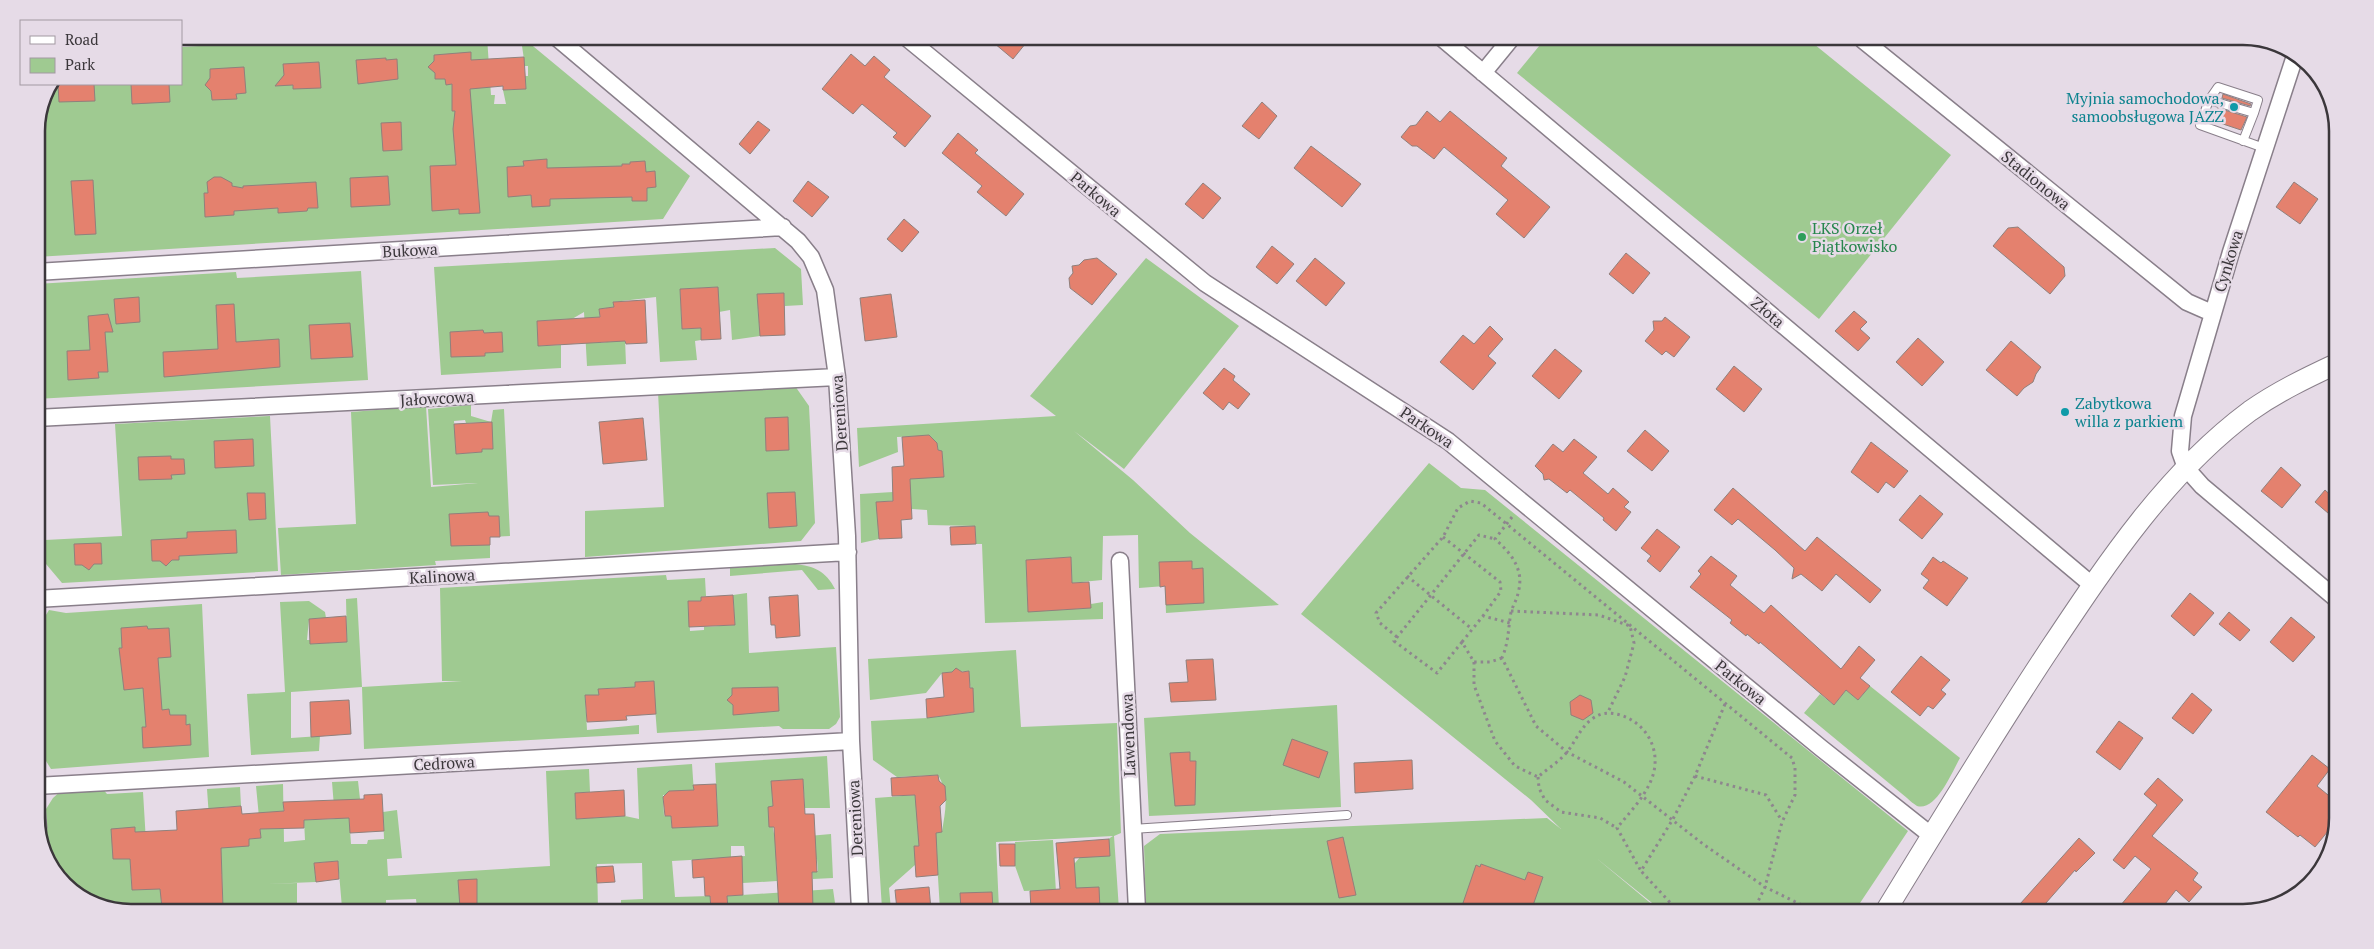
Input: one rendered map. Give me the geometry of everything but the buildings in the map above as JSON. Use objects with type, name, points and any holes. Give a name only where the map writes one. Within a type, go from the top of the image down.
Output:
[{"type":"street","name":"Dereniowa","points":[[566,45],[783,227],[798,241],[818,270],[824,290],[837,377],[848,552],[851,741],[860,904]]},
{"type":"street","name":"Parkowa","points":[[916,45],[1194,274],[1431,428],[1821,748],[1932,836]]},
{"type":"street","name":"Złota","points":[[1449,45],[2092,585]]},
{"type":"street","points":[[1483,73],[1506,45]]},
{"type":"street","name":"Stadionowa","points":[[1869,45],[2187,302],[2212,313]]},
{"type":"street","name":"Cynkowa","points":[[2186,468],[2180,450],[2183,416],[2212,313],[2292,61]]},
{"type":"street","name":"Bukowa","points":[[45,271],[783,227]]},
{"type":"street","points":[[1890,904],[1996,730],[2092,585],[2137,525],[2186,468],[2250,411],[2288,387],[2329,367]]},
{"type":"street","name":"Jałowcowa","points":[[45,418],[837,377]]},
{"type":"street","points":[[2186,468],[2202,486],[2329,593]]},
{"type":"street","name":"Kalinowa","points":[[45,598],[848,552]]},
{"type":"street","name":"Lawendowa","points":[[1120,561],[1137,904]]},
{"type":"street","name":"Cedrowa","points":[[45,786],[851,741]]},
{"type":"lane","points":[[2243,141],[2258,100],[2218,86],[2209,100],[2200,125],[2243,141],[2264,148]]},
{"type":"lane","points":[[2209,100],[2254,113]]},
{"type":"lane","points":[[1132,828],[1347,815]]},
{"type":"path","points":[[1397,637],[1380,624],[1376,613],[1407,576],[1444,537],[1451,518],[1458,508],[1470,501],[1481,502],[1792,758],[1795,768],[1795,795],[1782,822],[1765,887],[1758,904]]},
{"type":"path","points":[[1495,539],[1523,502]]},
{"type":"path","points":[[1444,537],[1465,553],[1500,582],[1501,591],[1437,673],[1394,642],[1397,637],[1465,553],[1479,535],[1495,539],[1512,554],[1519,570],[1519,592],[1511,611],[1508,642],[1502,658],[1536,726],[1567,752],[1624,782],[1703,844],[1765,887],[1800,904]]},
{"type":"path","points":[[1407,576],[1472,629]]},
{"type":"path","points":[[1511,611],[1600,615],[1630,626]]},
{"type":"path","points":[[1483,616],[1510,624]]},
{"type":"path","points":[[1608,712],[1625,677],[1634,643],[1630,626]]},
{"type":"path","points":[[1462,642],[1474,662],[1474,685],[1495,741],[1515,766],[1538,777]]},
{"type":"path","points":[[1474,662],[1490,662],[1502,658]]},
{"type":"path","points":[[1640,871],[1673,819],[1695,776],[1725,704]]},
{"type":"path","points":[[1538,777],[1567,752],[1576,736],[1592,718],[1608,712],[1633,719],[1648,732],[1655,754],[1652,777],[1642,795],[1617,828]]},
{"type":"path","points":[[1695,776],[1766,795],[1782,822]]},
{"type":"path","points":[[1538,777],[1539,788],[1545,800],[1561,812],[1600,818],[1617,828],[1640,871],[1671,904]]},
{"type":"green space","points":[[216,45],[488,45],[491,95],[495,95],[494,104],[506,104],[503,90],[526,89],[525,76],[528,76],[528,66],[525,66],[522,46],[515,45],[532,45],[690,176],[663,219],[45,256],[45,131],[47,114],[58,85],[182,85],[182,47]]},
{"type":"green space","name":"LKS Orzeł Piątkowisko","points":[[1540,45],[1815,45],[1951,155],[1819,319],[1517,73]]},
{"type":"green space","points":[[775,248],[801,269],[803,305],[785,306],[784,293],[757,294],[760,336],[732,340],[730,310],[719,312],[717,287],[680,289],[682,329],[701,328],[701,340],[695,341],[697,360],[660,362],[656,297],[613,302],[614,307],[599,309],[601,343],[625,339],[626,364],[587,366],[584,312],[572,319],[537,321],[538,346],[561,345],[561,368],[441,375],[434,267]]},
{"type":"green space","points":[[1146,258],[1239,326],[1124,469],[1074,431],[1133,480],[1190,533],[1279,605],[1166,613],[1165,586],[1139,588],[1138,535],[1103,536],[1102,580],[1072,583],[1071,557],[1026,560],[1028,611],[1090,608],[1091,604],[1103,602],[1103,619],[985,623],[982,544],[976,544],[975,526],[928,525],[927,510],[912,509],[911,499],[877,502],[879,539],[861,543],[860,494],[893,492],[892,479],[944,476],[942,451],[938,450],[937,443],[930,436],[897,437],[898,452],[859,467],[857,428],[1056,416],[1030,396]]},
{"type":"green space","points":[[361,271],[368,380],[45,398],[45,283],[236,272],[237,278]]},
{"type":"green space","points":[[795,386],[809,406],[815,523],[801,541],[585,557],[585,511],[664,507],[658,392]]},
{"type":"green space","points":[[471,405],[471,416],[491,422],[493,410],[504,409],[510,536],[490,537],[490,558],[435,561],[436,565],[281,575],[278,528],[356,524],[351,412],[426,406],[431,487],[478,483],[433,485],[428,409]],"holes":[[[465,420],[466,423],[491,422],[493,449],[456,454],[454,421]]]},
{"type":"green space","points":[[270,416],[278,571],[62,583],[46,564],[45,540],[122,536],[115,424]]},
{"type":"green space","points":[[1429,463],[1461,488],[1485,490],[1908,831],[1859,904],[1653,904],[1595,857],[1652,904],[1146,904],[1144,846],[1160,834],[1547,818],[1561,829],[1531,800],[1301,614]]},
{"type":"green space","points":[[795,564],[819,570],[828,578],[835,589],[818,590],[802,570],[730,576],[730,568]]},
{"type":"green space","points":[[666,575],[667,580],[705,578],[706,596],[701,597],[701,601],[688,602],[690,631],[704,630],[704,627],[735,625],[733,595],[747,593],[749,653],[836,647],[840,717],[836,724],[829,729],[783,729],[779,726],[657,733],[653,681],[635,682],[636,690],[625,687],[599,689],[599,695],[585,695],[587,730],[639,725],[639,734],[364,749],[362,687],[462,681],[442,681],[440,588]]},
{"type":"green space","points":[[357,598],[362,687],[291,692],[291,738],[320,736],[319,751],[251,755],[247,694],[285,692],[280,602],[309,601],[325,612],[326,618],[309,619],[307,640],[310,640],[310,644],[347,642],[346,599]]},
{"type":"green space","points":[[202,604],[209,757],[51,769],[46,761],[45,744],[45,617],[49,610],[66,613]]},
{"type":"green space","points":[[1016,650],[1021,727],[1117,723],[1121,833],[1114,836],[1119,904],[1068,904],[1069,864],[1075,863],[1080,857],[1113,836],[996,842],[999,904],[940,904],[936,845],[915,846],[915,865],[889,888],[890,904],[882,904],[875,798],[916,795],[918,834],[942,832],[945,796],[942,782],[938,775],[897,777],[873,760],[871,721],[927,718],[974,712],[968,671],[942,673],[926,693],[870,700],[868,659]]},
{"type":"green space","points":[[1870,686],[1960,758],[1943,790],[1931,803],[1917,806],[1804,713],[1820,694],[1834,705],[1846,690],[1858,700]]},
{"type":"green space","points":[[1337,705],[1341,807],[1149,816],[1144,718]]},
{"type":"green space","points":[[827,756],[830,808],[805,808],[803,779],[772,781],[773,806],[769,807],[775,839],[831,834],[833,878],[813,879],[812,872],[818,871],[817,859],[776,861],[777,881],[726,884],[725,858],[672,861],[675,897],[710,896],[711,904],[621,904],[621,900],[643,899],[642,863],[597,864],[598,904],[417,904],[416,899],[386,900],[386,904],[342,904],[338,861],[314,863],[316,882],[266,884],[297,883],[297,904],[223,904],[222,874],[213,874],[207,789],[240,787],[241,806],[224,807],[249,846],[249,839],[261,838],[256,786],[283,784],[284,842],[305,840],[304,820],[335,819],[332,782],[358,781],[360,799],[348,801],[351,844],[367,844],[368,840],[384,839],[383,812],[397,810],[402,858],[387,859],[388,876],[550,866],[546,771],[589,769],[590,792],[575,793],[576,819],[625,816],[639,819],[637,768],[692,764],[694,793],[663,795],[664,816],[671,816],[672,828],[718,825],[715,763]],"holes":[[[731,846],[744,846],[745,856],[731,857]]]},
{"type":"green space","points":[[101,787],[107,794],[143,792],[148,875],[199,872],[161,890],[162,904],[114,902],[83,890],[63,870],[52,851],[47,835],[46,809],[53,798],[62,790]],"holes":[[[148,875],[149,889],[132,890],[131,876]]]},
{"type":"green space","points":[[1053,840],[1057,904],[1055,904],[1049,890],[1024,891],[1015,866],[1015,842]]},
{"type":"green space","points":[[833,889],[835,903],[728,904],[727,896]]},
{"type":"place","name":"Myjnia samochodowa, samoobsługowa JAZZ","points":[[2234,107]]},
{"type":"place","name":"LKS Orzeł Piątkowisko","points":[[1802,237]]},
{"type":"place","name":"Zabytkowa willa z parkiem","points":[[2065,412]]}]
